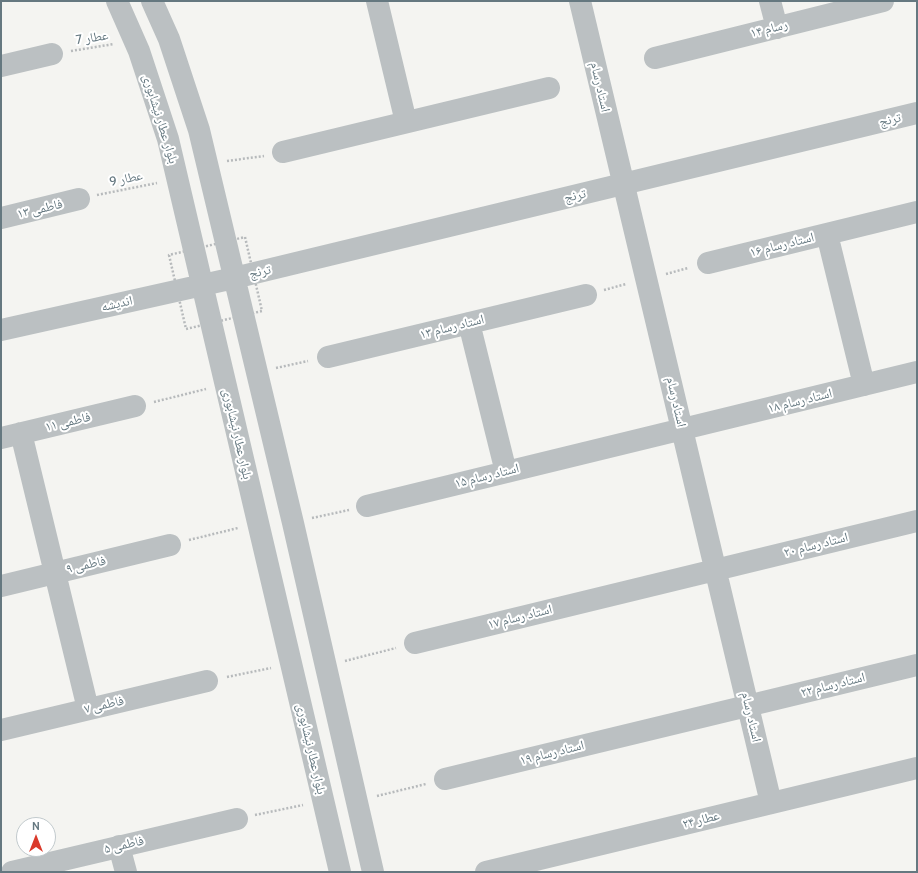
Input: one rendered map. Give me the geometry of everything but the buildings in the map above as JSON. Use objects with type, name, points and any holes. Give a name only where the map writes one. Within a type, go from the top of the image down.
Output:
[{"type":"street","name":"بلوار عطار نیشابوری","points":[[117,1],[139,51],[168,139],[340,872]]},
{"type":"street","points":[[152,1],[171,47],[199,130],[374,872]]},
{"type":"street","points":[[376,1],[406,122]]},
{"type":"street","name":"استاد رسام","points":[[580,1],[771,803]]},
{"type":"street","points":[[770,1],[777,28]]},
{"type":"street","name":"رسام ۱۴","points":[[656,58],[883,1]]},
{"type":"street","points":[[1,66],[52,54]]},
{"type":"street","points":[[283,152],[549,88]]},
{"type":"street","name":"ترنج","points":[[234,278],[917,113]]},
{"type":"street","name":"فاطمی ۱۳","points":[[1,218],[79,199]]},
{"type":"street","name":"استاد رسام ۱۶","points":[[708,263],[917,212]]},
{"type":"street","points":[[827,234],[864,385]]},
{"type":"street","name":"اندیشه","points":[[1,330],[234,278]]},
{"type":"street","name":"استاد رسام ۱۳","points":[[328,357],[586,295]]},
{"type":"street","points":[[469,323],[506,472]]},
{"type":"street","name":"استاد رسام ۱۸","points":[[682,429],[917,372]]},
{"type":"street","name":"فاطمی ۱۱","points":[[11,435],[135,406]]},
{"type":"street","name":"استاد رسام ۱۵","points":[[367,506],[682,429]]},
{"type":"street","points":[[11,435],[55,573],[88,709]]},
{"type":"street","name":"استاد رسام ۲۰","points":[[716,570],[917,521]]},
{"type":"street","name":"فاطمی ۹","points":[[1,586],[170,545]]},
{"type":"street","name":"استاد رسام ۱۷","points":[[415,643],[716,570]]},
{"type":"street","name":"استاد رسام ۲۲","points":[[748,706],[917,665]]},
{"type":"street","name":"فاطمی ۷","points":[[1,730],[207,681]]},
{"type":"street","name":"استاد رسام ۱۹","points":[[445,779],[748,706]]},
{"type":"street","name":"عطار ۲۴","points":[[486,872],[917,768]]},
{"type":"street","name":"فاطمی ۵","points":[[12,872],[237,818]]},
{"type":"street","points":[[120,846],[126,872]]},
{"type":"path","name":"عطار 7","points":[[52,54],[134,41]]},
{"type":"path","points":[[207,165],[283,152]]},
{"type":"path","name":"عطار 9","points":[[79,199],[177,178]]},
{"type":"path","points":[[586,295],[708,263]]},
{"type":"path","points":[[256,373],[328,357]]},
{"type":"path","points":[[135,406],[226,385]]},
{"type":"path","points":[[292,523],[367,506]]},
{"type":"path","points":[[170,545],[258,522]]},
{"type":"path","points":[[325,667],[415,643]]},
{"type":"path","points":[[207,681],[291,663]]},
{"type":"path","points":[[357,800],[445,779]]},
{"type":"path","points":[[237,818],[324,801]]}]
